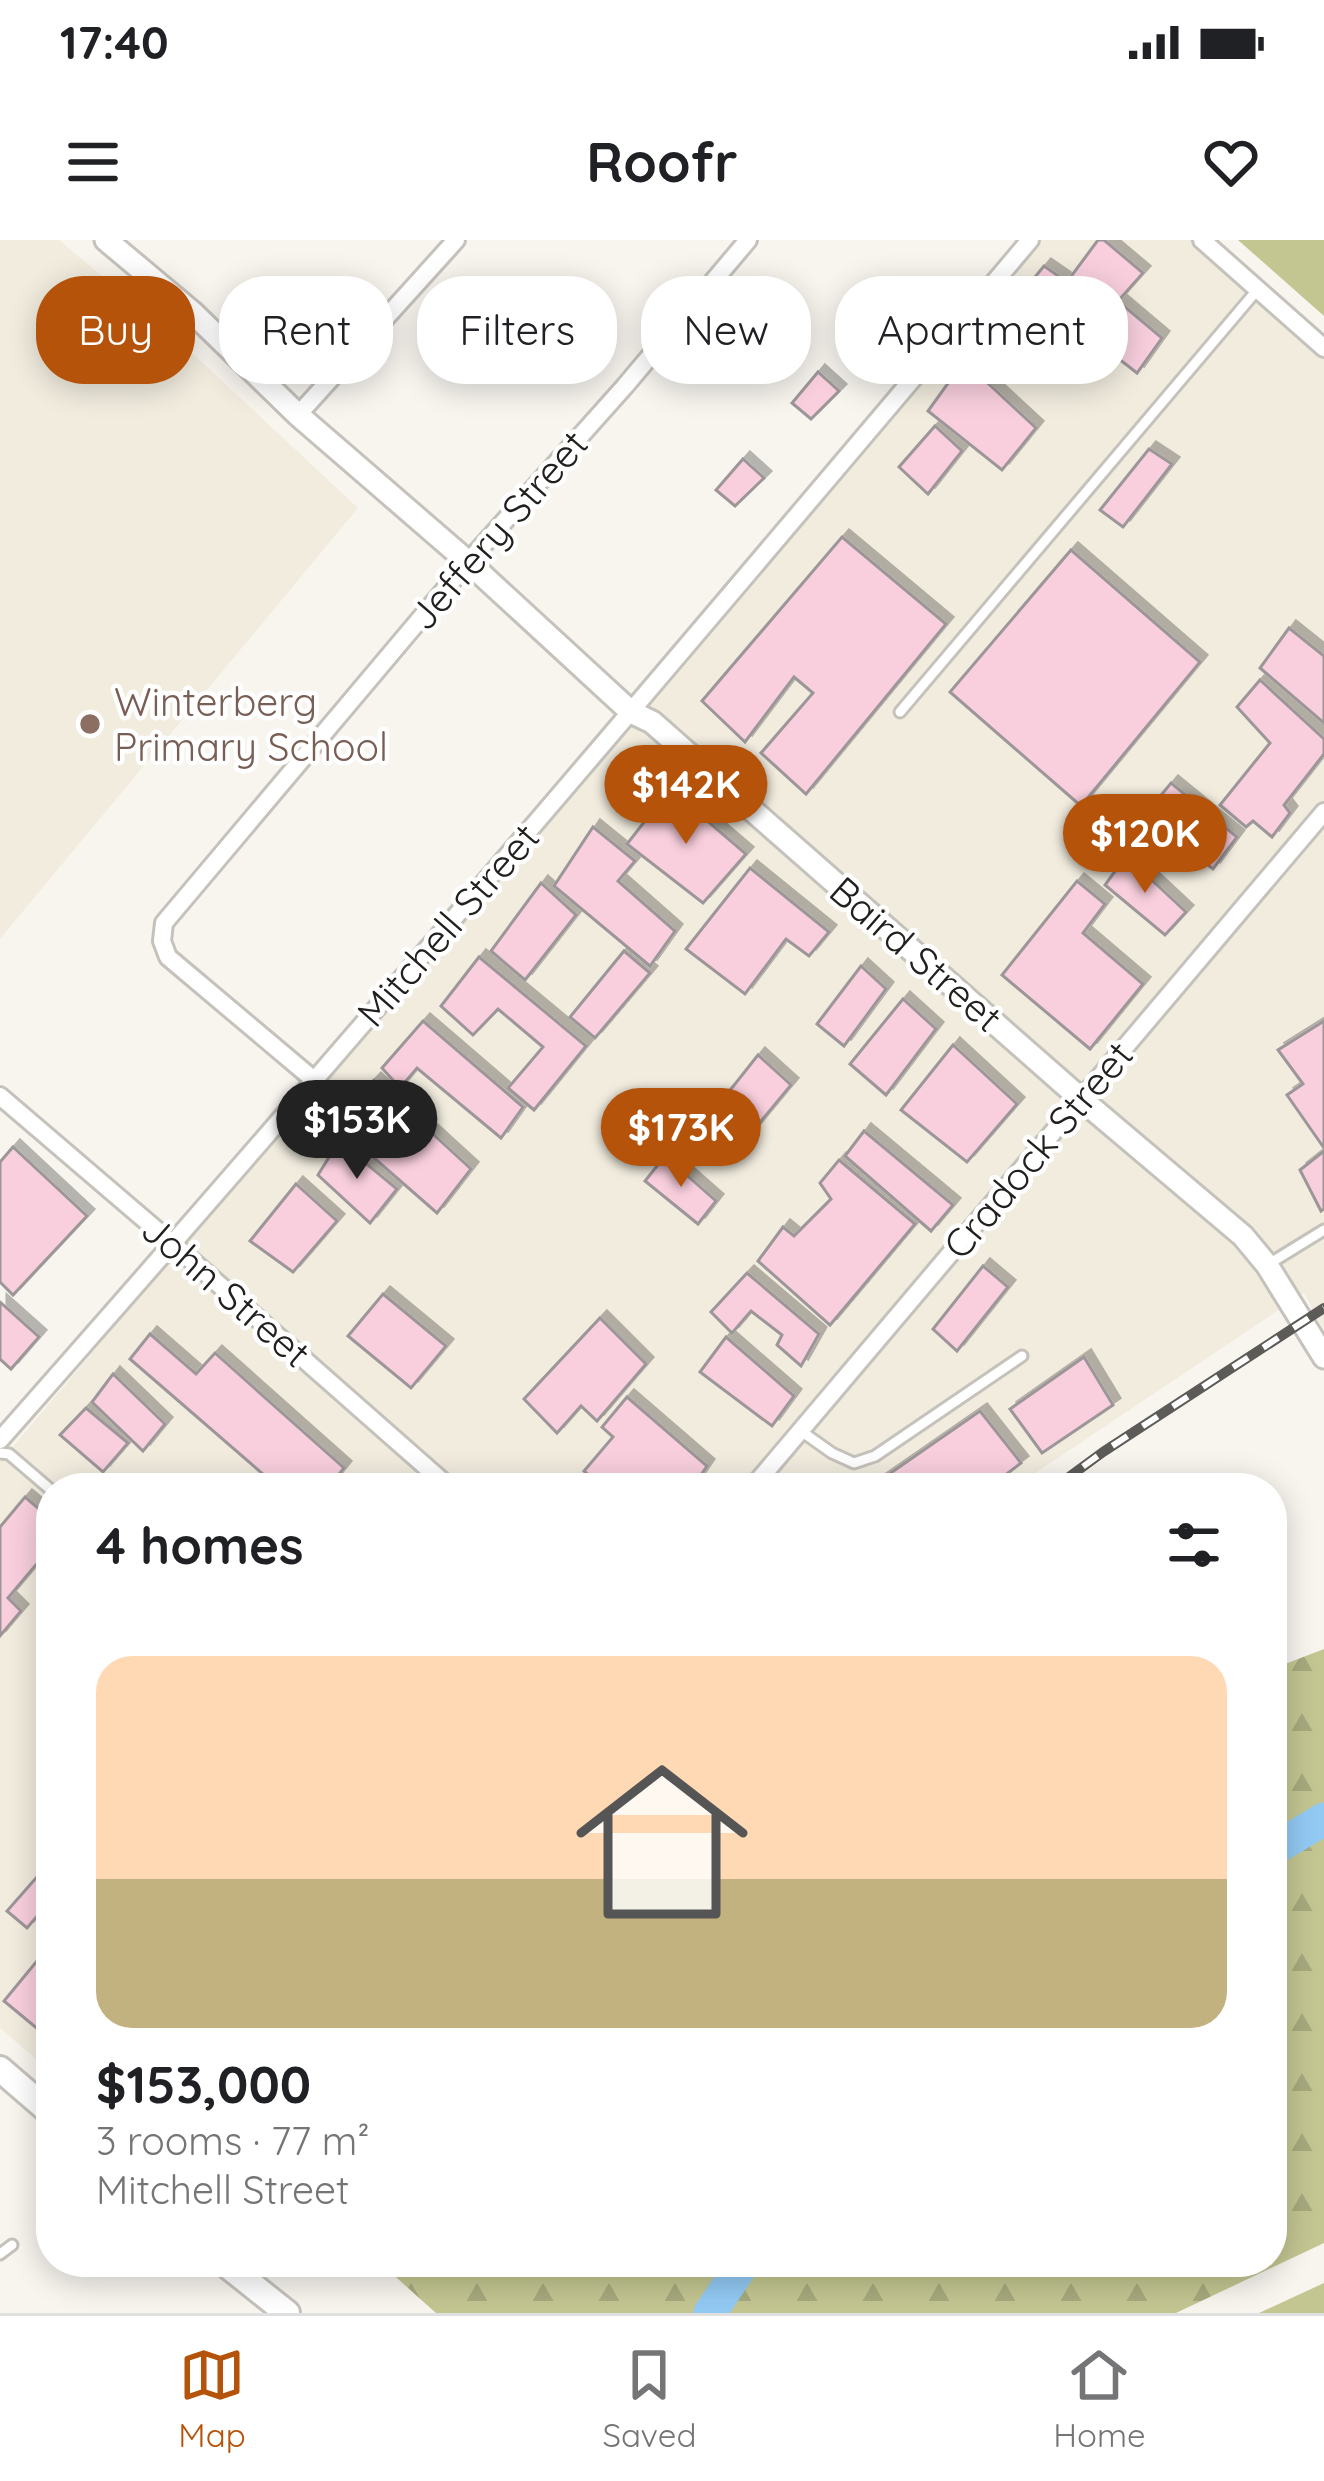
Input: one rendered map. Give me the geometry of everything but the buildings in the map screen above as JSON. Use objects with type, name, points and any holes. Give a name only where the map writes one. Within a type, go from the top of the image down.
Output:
[{"type":"main road","points":[[0,2068],[36,2100]]},
{"type":"main road","points":[[242,2277],[286,2313]]},
{"type":"street","name":"Baird Street","points":[[106,240],[631,712],[652,722],[1220,1215],[1268,1265],[1324,1357]]},
{"type":"street","points":[[298,415],[455,240]]},
{"type":"street","name":"Jeffery Street","points":[[314,1080],[168,957],[162,927],[184,895],[468,562],[626,386],[748,240]]},
{"type":"street","name":"Mitchell Street","points":[[0,1441],[631,712],[1030,240]]},
{"type":"street","points":[[1202,240],[1324,348]]},
{"type":"street","name":"Cradock Street","points":[[765,1473],[1324,812]]},
{"type":"street","name":"John Street","points":[[0,1096],[433,1473]]},
{"type":"lane","points":[[900,712],[1258,289]]},
{"type":"lane","points":[[1268,1265],[1324,1230]]},
{"type":"lane","points":[[801,1430],[832,1453],[854,1462],[875,1456],[1022,1356]]},
{"type":"lane","points":[[0,1453],[9,1454],[36,1477]]},
{"type":"lane","points":[[0,2254],[12,2245]]},
{"type":"shaded area","name":"Winterberg Primary School","points":[[0,240],[59,240],[102,276],[36,276],[36,384],[195,384],[195,356],[219,378],[219,384],[225,384],[358,508],[0,939]]},
{"type":"shaded area","points":[[1031,240],[1202,240],[1324,348],[1324,1330],[1304,1293],[1035,1473],[36,1473],[36,2059],[0,2028],[0,1462],[910,384],[1128,384],[1128,276],[1001,276]]},
{"type":"green space","points":[[1238,240],[1324,240],[1324,316]]},
{"type":"green space","points":[[1324,1649],[1324,2243],[1287,2260],[1287,1663]]},
{"type":"green space","points":[[396,2277],[1252,2277],[1176,2313],[436,2313]]},
{"type":"green space","points":[[1324,2283],[1324,2313],[1259,2313]]},
{"type":"waterway","points":[[1287,1841],[1324,1819]]},
{"type":"waterway","points":[[710,2313],[734,2277]]},
{"type":"railway","points":[[1074,1473],[1324,1308]]},
{"type":"place","name":"Winterberg Primary School","points":[[90,724]]}]
